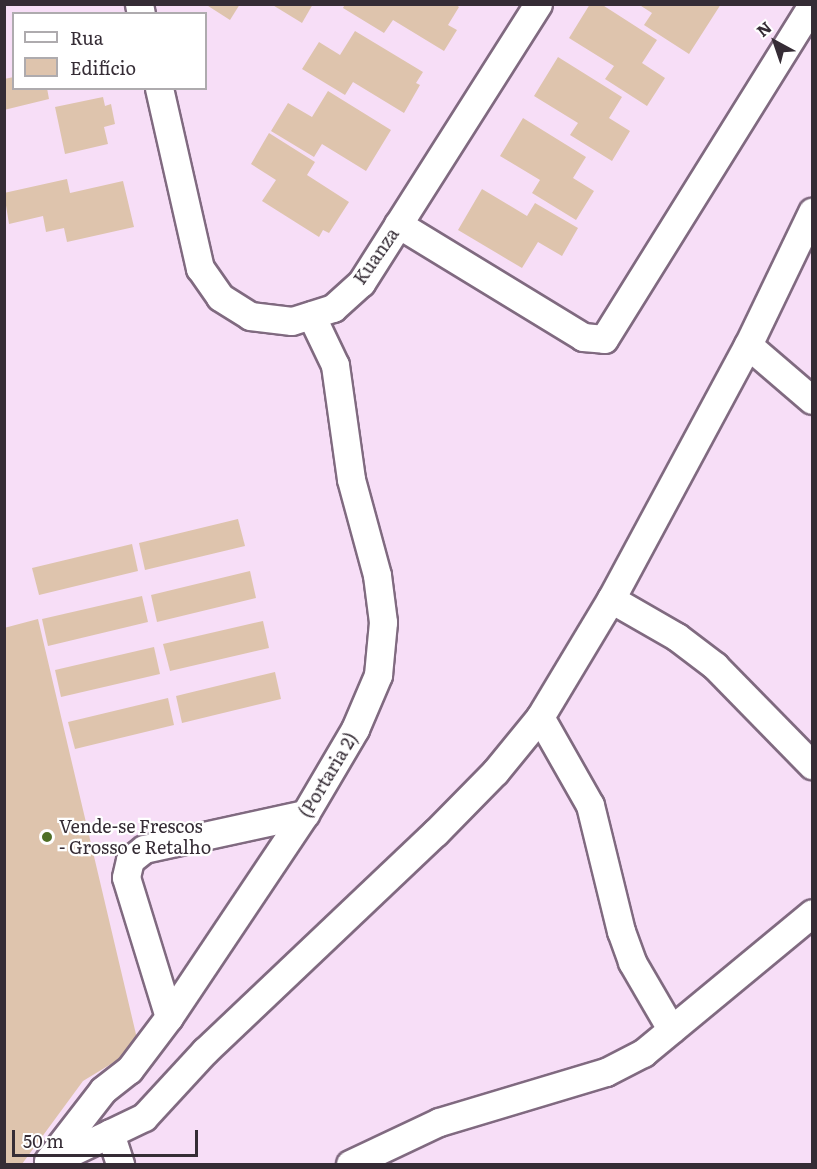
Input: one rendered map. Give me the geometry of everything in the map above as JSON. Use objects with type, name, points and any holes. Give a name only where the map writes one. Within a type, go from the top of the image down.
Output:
[{"type":"street","name":"Kuanza","points":[[159,90],[200,268],[220,297],[250,316],[292,321],[333,308],[361,283],[538,4]]},
{"type":"street","points":[[398,224],[583,337],[604,339],[813,4]]},
{"type":"street","points":[[55,1164],[71,1152],[144,1118],[175,1088],[213,1043],[435,834],[495,772],[540,717],[610,599],[748,345],[813,212]]},
{"type":"street","name":"(Portaria 2)","points":[[46,1164],[103,1090],[129,1070],[169,1017],[305,814],[355,729],[378,675],[383,622],[377,575],[343,439],[335,365],[311,315]]},
{"type":"street","points":[[748,345],[813,400]]},
{"type":"street","points":[[610,599],[676,637],[715,666],[813,765]]},
{"type":"street","points":[[540,717],[590,805],[621,932],[632,962],[672,1029]]},
{"type":"street","points":[[169,1017],[126,877],[130,860],[144,849],[305,814]]},
{"type":"street","points":[[350,1164],[439,1122],[606,1072],[643,1053],[813,913]]},
{"type":"street","points":[[110,1133],[120,1164]]},
{"type":"building","points":[[205,4],[240,4],[230,20]]},
{"type":"building","points":[[271,4],[313,4],[302,23]]},
{"type":"building","points":[[345,4],[455,4],[459,7],[448,25],[457,30],[444,51],[393,20],[384,33],[343,8]]},
{"type":"building","points":[[590,4],[601,4],[657,40],[642,63],[665,78],[647,106],[605,79],[614,66],[569,38]]},
{"type":"building","points":[[638,4],[721,4],[689,54],[644,25],[652,13]]},
{"type":"building","points":[[355,31],[423,72],[416,83],[420,85],[404,113],[353,82],[345,95],[302,69],[319,42],[340,55]]},
{"type":"building","points":[[558,57],[622,97],[609,118],[630,131],[612,161],[570,135],[578,123],[534,96]]},
{"type":"building","points":[[12,77],[12,90],[47,90],[49,99],[4,110],[4,79]]},
{"type":"building","points":[[328,91],[391,130],[366,171],[322,144],[314,157],[271,131],[288,103],[312,117]]},
{"type":"building","points":[[103,97],[105,106],[111,104],[115,124],[104,127],[108,144],[65,154],[55,107]]},
{"type":"building","points":[[523,118],[586,157],[573,178],[594,191],[576,220],[532,193],[540,180],[500,156]]},
{"type":"building","points":[[269,133],[315,162],[307,175],[349,202],[329,233],[323,230],[319,237],[262,201],[276,180],[251,164]]},
{"type":"building","points":[[67,179],[70,193],[123,181],[134,227],[67,242],[64,228],[46,232],[43,216],[9,224],[4,193]]},
{"type":"building","points":[[482,189],[527,216],[535,203],[578,228],[562,256],[538,242],[522,268],[458,230]]},
{"type":"building","points":[[238,519],[245,546],[145,570],[139,543]]},
{"type":"building","points":[[132,544],[138,571],[39,595],[32,568]]},
{"type":"building","points":[[250,571],[256,598],[157,622],[151,595]]},
{"type":"building","points":[[142,596],[148,622],[48,646],[42,619]]},
{"type":"building","name":"Vende-se Frescos - Grosso e Retalho","points":[[38,619],[139,1047],[83,1081],[22,1164],[4,1164],[4,628]]},
{"type":"building","points":[[263,621],[269,648],[170,671],[163,644]]},
{"type":"building","points":[[154,647],[160,674],[61,697],[55,670]]},
{"type":"building","points":[[275,672],[281,699],[182,723],[176,696]]},
{"type":"building","points":[[168,698],[174,725],[75,749],[68,722]]},
{"type":"place","name":"Vende-se Frescos - Grosso e Retalho","points":[[47,837]]}]
